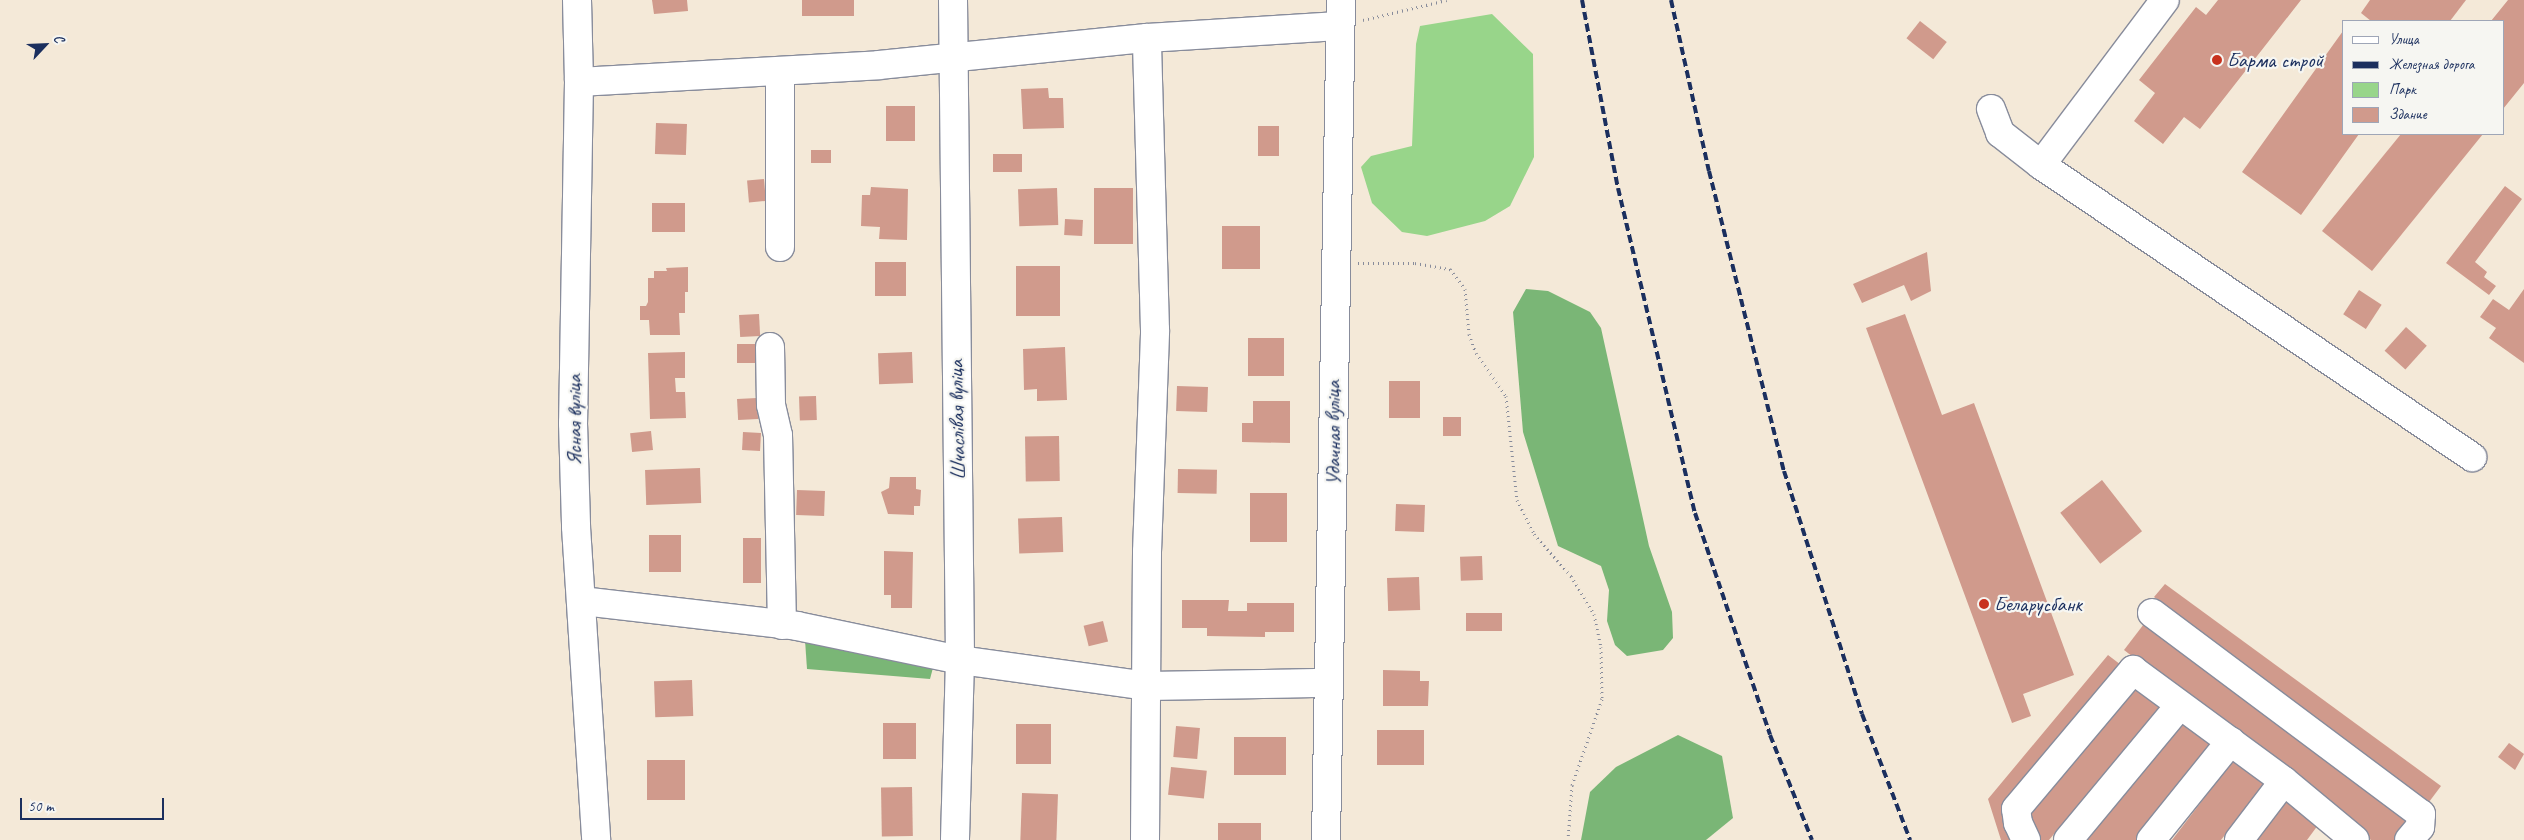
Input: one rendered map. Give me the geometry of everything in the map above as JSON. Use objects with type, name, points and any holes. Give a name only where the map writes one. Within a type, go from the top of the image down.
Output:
[{"type":"street","name":"Ясная вуліца","points":[[576,0],[579,82],[573,423],[596,840]]},
{"type":"street","name":"Шчаслівая вуліца","points":[[953,0],[960,660],[955,840]]},
{"type":"street","points":[[2041,165],[2165,0]]},
{"type":"street","points":[[579,82],[780,72],[953,57],[1147,38],[1340,13]]},
{"type":"street","name":"Удачная вуліца","points":[[1326,840],[1328,683],[1332,624],[1335,263],[1340,13]]},
{"type":"street","points":[[1145,840],[1148,686],[1147,552],[1155,330],[1147,38]]},
{"type":"street","points":[[780,72],[780,247]]},
{"type":"street","points":[[1991,109],[2000,133],[2041,165],[2472,457]]},
{"type":"street","points":[[770,346],[771,405],[778,435],[782,625]]},
{"type":"street","points":[[582,601],[782,625],[960,660],[1148,686],[1328,683]]},
{"type":"street","points":[[2152,613],[2421,814],[2420,827],[2409,840]]},
{"type":"street","points":[[2026,840],[2018,823],[2016,809],[2132,670],[2284,781],[2337,835]]},
{"type":"street","points":[[2068,840],[2180,705]]},
{"type":"street","points":[[2152,840],[2231,741]]},
{"type":"street","points":[[2239,840],[2284,781]]},
{"type":"path","points":[[1340,13],[1447,0]]},
{"type":"path","points":[[1335,263],[1415,263],[1440,267],[1450,269],[1465,288],[1469,334],[1476,353],[1506,396],[1518,500],[1534,534],[1571,576],[1594,614],[1601,647],[1602,699],[1572,785],[1568,840]]},
{"type":"green space","points":[[1492,14],[1533,54],[1534,157],[1510,206],[1485,221],[1427,236],[1402,232],[1372,203],[1361,167],[1371,156],[1412,146],[1416,44],[1420,26]]},
{"type":"green space","points":[[1526,289],[1548,291],[1590,312],[1601,328],[1649,546],[1672,612],[1673,638],[1663,650],[1627,656],[1615,645],[1607,621],[1609,590],[1601,566],[1558,546],[1523,432],[1513,312]]},
{"type":"green space","points":[[805,640],[934,664],[930,679],[807,669]]},
{"type":"green space","points":[[1678,735],[1722,756],[1733,818],[1706,840],[1581,840],[1590,792],[1616,767]]},
{"type":"building","points":[[652,0],[687,0],[688,11],[654,14]]},
{"type":"building","points":[[802,0],[854,0],[854,16],[802,16]]},
{"type":"building","points":[[2218,0],[2301,0],[2200,129],[2184,117],[2163,144],[2134,121],[2155,93],[2139,80],[2196,7],[2206,15]]},
{"type":"building","points":[[2370,0],[2466,0],[2451,20],[2370,20],[2361,13]]},
{"type":"building","points":[[2508,0],[2524,0],[2524,83],[2504,108],[2504,20],[2492,20]]},
{"type":"building","points":[[1920,21],[1947,42],[1933,59],[1906,38]]},
{"type":"building","points":[[2342,32],[2342,135],[2358,135],[2301,215],[2242,172]]},
{"type":"building","points":[[1048,88],[1049,98],[1063,98],[1064,128],[1023,129],[1021,89]]},
{"type":"building","points":[[886,106],[915,106],[915,141],[886,141]]},
{"type":"building","points":[[656,123],[687,124],[686,155],[655,154]]},
{"type":"building","points":[[1258,126],[1279,126],[1279,156],[1258,156]]},
{"type":"building","points":[[2400,135],[2482,135],[2372,271],[2322,231]]},
{"type":"building","points":[[811,150],[831,150],[831,163],[811,163]]},
{"type":"building","points":[[993,154],[1022,154],[1022,172],[993,172]]},
{"type":"building","points":[[764,179],[766,201],[749,202],[747,180]]},
{"type":"building","points":[[2505,186],[2522,199],[2475,262],[2487,272],[2484,277],[2496,286],[2489,295],[2446,263]]},
{"type":"building","points":[[871,187],[908,189],[907,240],[879,239],[880,227],[861,226],[862,195],[870,195]]},
{"type":"building","points":[[1057,188],[1058,225],[1019,226],[1018,189]]},
{"type":"building","points":[[1094,188],[1133,188],[1133,244],[1094,244]]},
{"type":"building","points":[[652,203],[685,203],[685,232],[652,232]]},
{"type":"building","points":[[1065,219],[1083,220],[1082,236],[1064,235]]},
{"type":"building","points":[[1222,226],[1260,226],[1260,269],[1222,269]]},
{"type":"building","points":[[1927,252],[1931,291],[1911,301],[1904,285],[1862,303],[1853,284]]},
{"type":"building","points":[[875,262],[906,262],[906,296],[875,296]]},
{"type":"building","points":[[1016,266],[1060,266],[1060,316],[1016,316]]},
{"type":"building","points":[[688,267],[688,292],[685,292],[685,313],[679,313],[680,335],[650,335],[649,320],[640,320],[640,306],[646,306],[648,302],[648,278],[654,278],[654,271],[667,271],[666,268]]},
{"type":"building","points":[[2524,289],[2524,363],[2489,338],[2496,328],[2480,317],[2493,299],[2509,310]]},
{"type":"building","points":[[2359,290],[2382,305],[2366,329],[2343,314]]},
{"type":"building","points":[[759,314],[760,336],[740,337],[739,315]]},
{"type":"building","points":[[1905,314],[1942,415],[1974,403],[2074,675],[2023,694],[2031,716],[2012,723],[1866,328]]},
{"type":"building","points":[[2406,327],[2427,346],[2405,370],[2385,351]]},
{"type":"building","points":[[1248,338],[1284,338],[1284,376],[1248,376]]},
{"type":"building","points":[[737,344],[758,344],[758,363],[737,363]]},
{"type":"building","points":[[1065,347],[1067,400],[1037,401],[1037,389],[1024,390],[1023,349]]},
{"type":"building","points":[[685,352],[685,378],[675,378],[676,392],[685,392],[686,418],[650,419],[648,353]]},
{"type":"building","points":[[912,352],[913,383],[879,384],[878,353]]},
{"type":"building","points":[[1389,381],[1420,381],[1420,418],[1389,418]]},
{"type":"building","points":[[1177,386],[1208,387],[1207,412],[1176,411]]},
{"type":"building","points":[[816,396],[817,420],[800,421],[799,397]]},
{"type":"building","points":[[757,398],[758,419],[738,420],[737,399]]},
{"type":"building","points":[[1253,401],[1290,401],[1290,443],[1242,442],[1242,423],[1253,423]]},
{"type":"building","points":[[1443,417],[1461,417],[1461,436],[1443,436]]},
{"type":"building","points":[[651,431],[653,450],[632,452],[630,433]]},
{"type":"building","points":[[743,432],[761,433],[760,451],[742,450]]},
{"type":"building","points":[[1059,436],[1060,481],[1026,482],[1025,437]]},
{"type":"building","points":[[700,468],[701,503],[646,505],[645,470]]},
{"type":"building","points":[[1178,469],[1217,470],[1217,494],[1178,493]]},
{"type":"building","points":[[890,477],[916,477],[916,489],[921,490],[920,506],[914,506],[914,515],[888,514],[881,492],[889,488]]},
{"type":"building","points":[[2102,480],[2142,531],[2100,564],[2060,513]]},
{"type":"building","points":[[797,490],[825,491],[824,516],[796,515]]},
{"type":"building","points":[[1250,493],[1287,493],[1287,542],[1250,542]]},
{"type":"building","points":[[1396,504],[1425,505],[1424,532],[1395,531]]},
{"type":"building","points":[[1062,517],[1063,552],[1019,554],[1018,519]]},
{"type":"building","points":[[649,535],[681,535],[681,572],[649,572]]},
{"type":"building","points":[[743,538],[761,538],[761,583],[743,583]]},
{"type":"building","points":[[884,551],[913,552],[912,608],[891,608],[891,595],[884,595]]},
{"type":"building","points":[[1482,556],[1483,580],[1461,581],[1460,557]]},
{"type":"building","points":[[1419,577],[1420,610],[1388,611],[1387,578]]},
{"type":"building","points":[[2165,584],[2441,786],[2429,802],[2154,597]]},
{"type":"building","points":[[1182,600],[1229,600],[1228,611],[1247,611],[1247,603],[1294,603],[1294,632],[1265,632],[1265,637],[1207,636],[1207,628],[1182,628]]},
{"type":"building","points":[[1466,613],[1502,613],[1502,631],[1466,631]]},
{"type":"building","points":[[2147,620],[2415,819],[2398,840],[2371,840],[2124,650]]},
{"type":"building","points":[[1103,621],[1108,641],[1089,646],[1084,626]]},
{"type":"building","points":[[2108,655],[2125,668],[2007,802],[2021,840],[2001,840],[1988,799]]},
{"type":"building","points":[[1383,670],[1420,671],[1420,681],[1429,681],[1428,706],[1383,706]]},
{"type":"building","points":[[2135,679],[2165,701],[2049,840],[2041,840],[2028,810]]},
{"type":"building","points":[[692,680],[693,716],[655,717],[654,681]]},
{"type":"building","points":[[2182,718],[2212,742],[2136,840],[2087,840]]},
{"type":"building","points":[[883,723],[916,723],[916,759],[883,759]]},
{"type":"building","points":[[1016,724],[1051,724],[1051,764],[1016,764]]},
{"type":"building","points":[[1176,726],[1200,728],[1197,759],[1173,757]]},
{"type":"building","points":[[1377,730],[1424,730],[1424,765],[1377,765]]},
{"type":"building","points":[[1234,737],[1286,737],[1286,775],[1234,775]]},
{"type":"building","points":[[2509,743],[2524,754],[2515,770],[2498,757]]},
{"type":"building","points":[[2238,754],[2269,778],[2221,840],[2172,840]]},
{"type":"building","points":[[647,760],[685,760],[685,800],[647,800]]},
{"type":"building","points":[[1171,767],[1207,771],[1204,799],[1168,795]]},
{"type":"building","points":[[912,787],[913,836],[882,837],[881,788]]},
{"type":"building","points":[[1022,793],[1058,794],[1056,840],[1020,840]]},
{"type":"building","points":[[2287,796],[2321,821],[2307,840],[2254,840]]},
{"type":"building","points":[[1218,823],[1261,823],[1261,840],[1218,840]]},
{"type":"railway","points":[[1582,0],[1618,188],[1695,513],[1770,735],[1812,840]]},
{"type":"railway","points":[[1671,0],[1709,171],[1784,471],[1862,714],[1910,840]]},
{"type":"place","name":"Барма строй","points":[[2217,60]]},
{"type":"place","name":"Беларусбанк","points":[[1984,604]]}]
